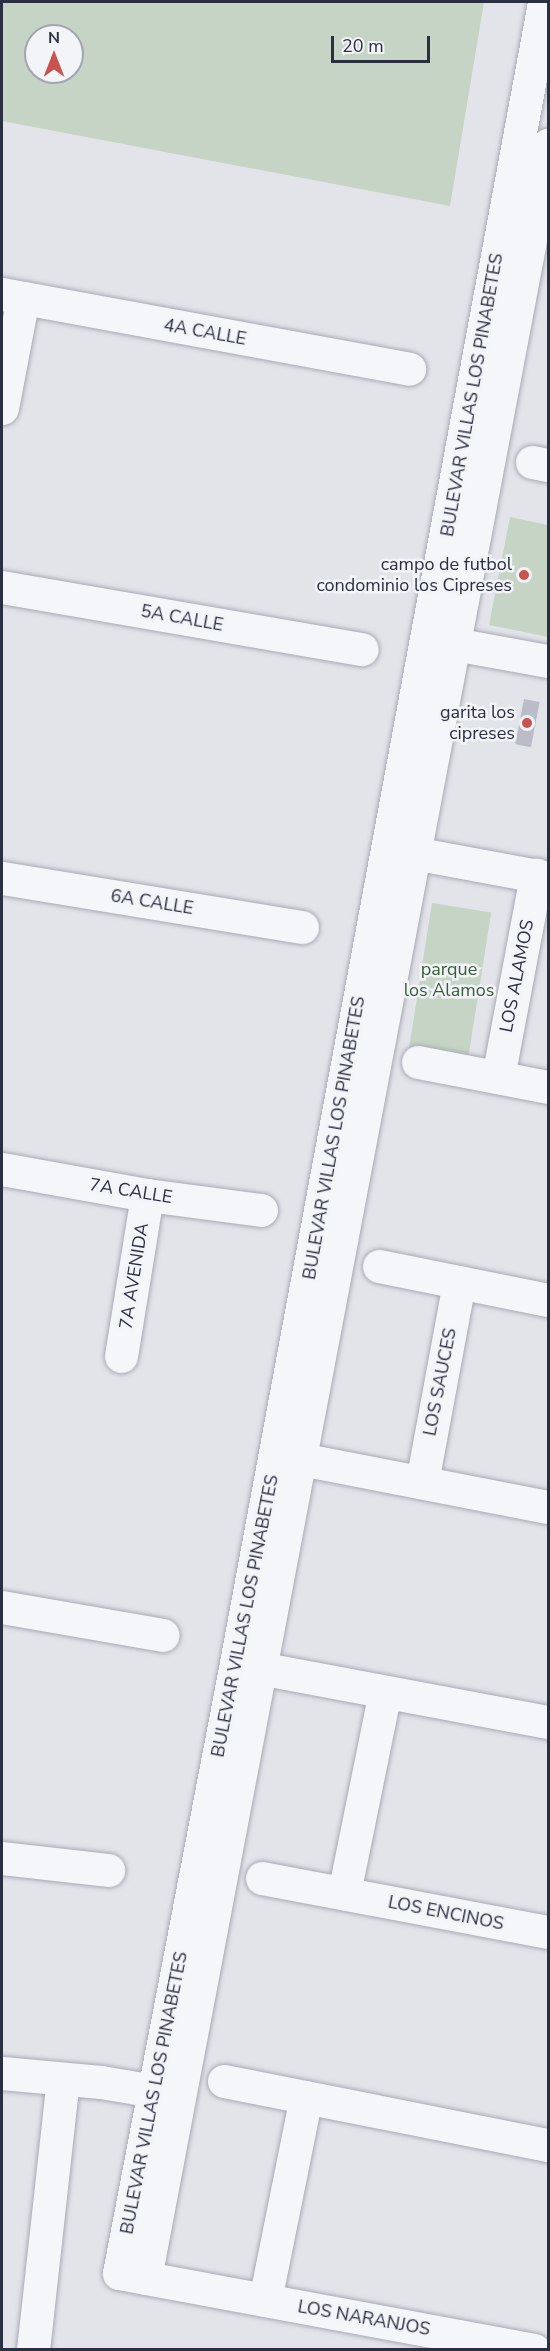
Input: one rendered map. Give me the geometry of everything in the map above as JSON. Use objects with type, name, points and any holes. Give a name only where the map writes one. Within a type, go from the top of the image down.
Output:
[{"type":"street","name":"BULEVAR VILLAS LOS PINABETES","points":[[132,2276],[440,641],[541,57],[544,2]]},
{"type":"street","name":"BULEVAR VILLAS LOS PINABETES","points":[[440,641],[549,145]]},
{"type":"street","points":[[2,408],[12,296]]},
{"type":"street","name":"4A CALLE","points":[[12,296],[409,369]]},
{"type":"street","name":"5A CALLE","points":[[2,587],[362,649]]},
{"type":"street","points":[[440,641],[549,661]]},
{"type":"street","name":"LOS ALAMOS","points":[[401,850],[542,877],[498,1077]]},
{"type":"street","name":"6A CALLE","points":[[2,878],[302,927]]},
{"type":"street","points":[[418,1062],[549,1087]]},
{"type":"street","name":"7A CALLE","points":[[2,1169],[147,1195],[261,1210]]},
{"type":"street","name":"7A AVENIDA","points":[[121,1356],[147,1195]]},
{"type":"street","points":[[379,1266],[549,1300]]},
{"type":"street","name":"LOS SAUCES","points":[[422,1482],[459,1282]]},
{"type":"street","points":[[288,1456],[549,1507]]},
{"type":"street","points":[[2,1607],[163,1635]]},
{"type":"street","name":"BULEVAR VILLAS LOS PINABETES","points":[[132,2276],[154,2091],[248,1665]]},
{"type":"street","points":[[248,1665],[549,1722]]},
{"type":"street","points":[[344,1893],[385,1692]]},
{"type":"street","points":[[2,1858],[108,1870]]},
{"type":"street","name":"LOS ENCINOS","points":[[262,1878],[549,1932]]},
{"type":"street","points":[[2,2073],[101,2082],[154,2091]]},
{"type":"street","points":[[33,2349],[63,2080]]},
{"type":"street","points":[[224,2081],[549,2145]]},
{"type":"street","points":[[266,2300],[306,2097]]},
{"type":"street","name":"LOS NARANJOS","points":[[132,2276],[534,2349]]},
{"type":"green space","points":[[2,2],[484,2],[450,206],[2,121]]},
{"type":"green space","name":"campo de futbol condominio los Cipreses","points":[[510,517],[548,525],[548,637],[489,625]]},
{"type":"green space","name":"parque los Alamos","points":[[432,903],[491,912],[468,1059],[409,1049]]},
{"type":"building","name":"garita los cipreses","points":[[524,699],[540,702],[531,747],[515,744]]},
{"type":"place","name":"campo de futbol condominio los Cipreses","points":[[524,575]]},
{"type":"place","name":"garita los cipreses","points":[[527,723]]}]
